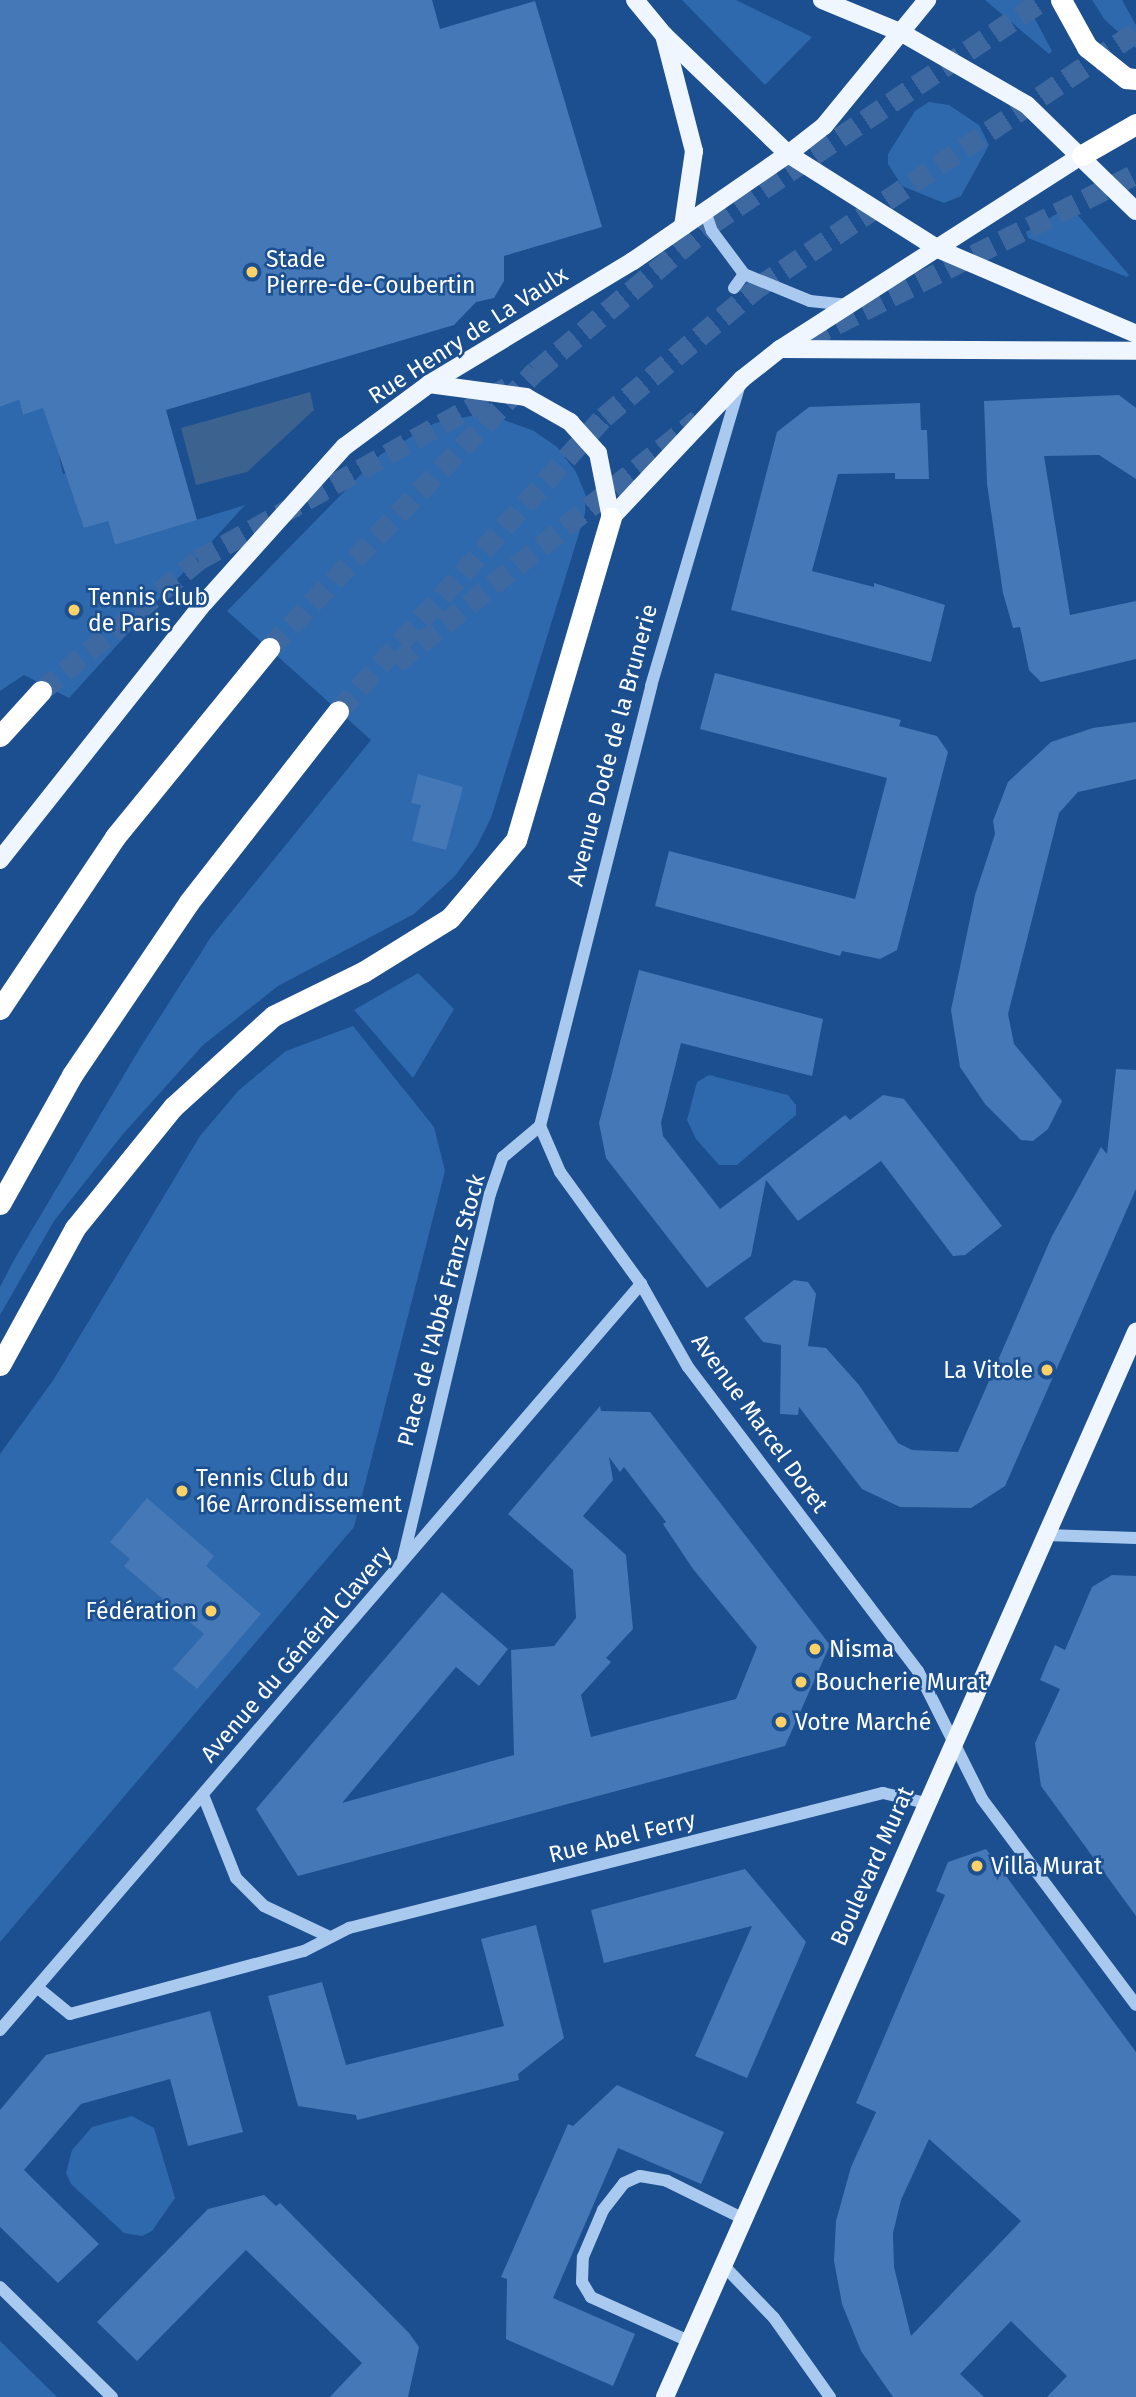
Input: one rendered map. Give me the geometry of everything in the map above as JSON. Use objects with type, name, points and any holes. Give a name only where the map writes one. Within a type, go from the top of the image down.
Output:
[{"type":"highway","points":[[1061,0],[1087,47],[1126,78],[1136,79]]},
{"type":"highway","points":[[1082,155],[1136,124]]},
{"type":"highway","points":[[0,1365],[75,1228],[173,1107],[273,1016],[363,972],[450,918],[516,840],[611,518]]},
{"type":"highway","points":[[0,1009],[115,837],[269,648]]},
{"type":"highway","points":[[0,736],[41,691]]},
{"type":"highway","points":[[0,1204],[72,1075],[189,902],[338,711]]},
{"type":"main road","points":[[635,0],[664,36],[788,154],[938,249],[1136,334]]},
{"type":"main road","points":[[822,0],[902,33],[1027,105],[1082,155],[1136,211]]},
{"type":"main road","name":"Rue Henry de La Vaulx","points":[[0,860],[204,603],[344,447],[429,384],[683,226],[788,154],[824,126],[927,0]]},
{"type":"main road","points":[[664,36],[694,151],[683,226]]},
{"type":"main road","points":[[611,518],[742,379],[780,349],[1082,155]]},
{"type":"main road","points":[[780,349],[1136,351]]},
{"type":"main road","points":[[429,384],[526,397],[570,422],[598,453],[611,518]]},
{"type":"main road","name":"Boulevard Murat","points":[[724,2266],[953,1740],[1136,1332]]},
{"type":"main road","points":[[665,2397],[724,2266]]},
{"type":"street","points":[[705,211],[712,231],[744,274],[810,301],[849,305]]},
{"type":"street","points":[[734,288],[744,274]]},
{"type":"street","name":"Avenue Dode de la Brunerie","points":[[540,1126],[651,686],[742,379]]},
{"type":"street","name":"Avenue Marcel Doret","points":[[540,1126],[560,1172],[641,1284],[688,1367],[918,1671],[982,1799],[1136,2005]]},
{"type":"street","name":"Place de l'Abbé Franz Stock","points":[[402,1562],[490,1194],[503,1157],[540,1126]]},
{"type":"street","name":"Avenue du Général Clavery","points":[[0,2030],[641,1284]]},
{"type":"street","points":[[1046,1535],[1136,1538]]},
{"type":"street","name":"Rue Abel Ferry","points":[[38,1988],[70,2014],[304,1951],[349,1928],[883,1793],[926,1803]]},
{"type":"street","points":[[203,1795],[236,1878],[264,1906],[330,1937]]},
{"type":"street","points":[[691,2342],[591,2297],[582,2282],[583,2257],[603,2210],[624,2183],[640,2176],[667,2181],[744,2219]]},
{"type":"street","points":[[724,2266],[774,2318],[830,2397]]},
{"type":"street","points":[[0,2287],[112,2397]]},
{"type":"shaded area","points":[[682,0],[736,0],[812,37],[765,85]]},
{"type":"shaded area","points":[[985,0],[1025,0],[1052,51],[1049,54]]},
{"type":"shaded area","points":[[1092,0],[1122,0],[1136,25],[1136,48],[1105,20]]},
{"type":"shaded area","points":[[929,102],[949,105],[979,125],[989,145],[961,196],[944,203],[902,186],[888,164],[888,154],[915,111]]},
{"type":"shaded area","points":[[1070,206],[1129,275],[1127,277],[1028,238],[1026,232]]},
{"type":"shaded area","points":[[310,392],[314,410],[247,472],[196,485],[181,428]]},
{"type":"shaded area","name":"Tennis Club de Paris","points":[[19,400],[23,415],[48,406],[63,474],[68,473],[108,521],[115,545],[245,505],[69,698],[24,675],[0,691],[0,407]]},
{"type":"shaded area","points":[[471,416],[504,420],[534,431],[557,447],[576,472],[586,496],[585,514],[491,818],[477,846],[454,877],[414,914],[278,986],[203,1045],[123,1134],[54,1221],[0,1315],[0,1287],[14,1260],[140,1048],[211,937],[371,740],[227,611],[380,455],[435,423]]},
{"type":"shaded area","points":[[418,973],[454,1009],[413,1078],[354,1010]]},
{"type":"shaded area","name":"Tennis Club du 16e Arrondissement","points":[[353,1026],[434,1127],[445,1171],[354,1527],[0,1942],[0,1454],[54,1379],[200,1136],[239,1090],[286,1051]]},
{"type":"shaded area","points":[[709,1075],[788,1095],[796,1105],[796,1115],[737,1165],[719,1165],[696,1139],[687,1120],[697,1082]]},
{"type":"shaded area","points":[[132,2116],[154,2128],[175,2198],[152,2231],[142,2236],[124,2233],[71,2184],[66,2173],[72,2150],[92,2127]]},
{"type":"shaded area","points":[[0,2341],[57,2397],[0,2397]]},
{"type":"building","name":"Stade Pierre-de-Coubertin","points":[[0,0],[432,0],[440,29],[535,1],[602,227],[504,256],[504,281],[494,298],[476,302],[454,325],[166,410],[197,520],[115,545],[108,521],[84,528],[43,408],[23,415],[19,400],[0,407]]},
{"type":"building","points":[[1119,395],[1136,408],[1136,479],[1099,455],[1044,456],[1070,615],[1136,601],[1136,659],[1041,682],[1029,670],[1020,627],[1013,628],[1003,593],[987,484],[984,401]]},
{"type":"building","points":[[920,403],[921,430],[927,430],[929,479],[895,479],[895,473],[838,474],[812,571],[874,587],[874,583],[945,605],[931,662],[731,610],[777,432],[809,407]]},
{"type":"building","points":[[715,673],[901,720],[899,726],[937,736],[948,752],[897,950],[880,959],[842,951],[840,956],[655,906],[669,851],[855,899],[887,778],[700,729]]},
{"type":"building","points":[[1136,722],[1136,779],[1078,792],[1059,813],[1008,1014],[1014,1044],[1062,1101],[1048,1129],[1033,1141],[1021,1140],[985,1104],[960,1067],[951,1010],[975,895],[995,834],[993,821],[1008,782],[1051,742],[1093,728]]},
{"type":"building","points":[[418,774],[463,787],[446,850],[412,841],[421,805],[411,803]]},
{"type":"building","points":[[639,970],[823,1019],[812,1076],[681,1043],[661,1123],[663,1136],[720,1209],[845,1115],[850,1120],[883,1095],[904,1099],[1002,1226],[965,1255],[953,1256],[881,1161],[798,1221],[766,1180],[751,1256],[707,1288],[606,1158],[599,1123]]},
{"type":"building","points":[[1116,1069],[1136,1070],[1136,1189],[1005,1486],[971,1508],[900,1507],[862,1489],[799,1407],[798,1415],[780,1414],[781,1345],[763,1342],[744,1318],[794,1280],[808,1282],[816,1294],[808,1346],[826,1348],[859,1385],[898,1443],[912,1450],[958,1452],[1052,1236],[1101,1147],[1107,1154]]},
{"type":"building","points":[[600,1406],[601,1411],[650,1412],[830,1645],[785,1746],[298,1876],[256,1809],[442,1592],[508,1649],[479,1686],[456,1667],[342,1803],[514,1755],[511,1650],[554,1646],[576,1618],[573,1570],[508,1514]],"holes":[[[609,1457],[620,1472],[624,1467],[666,1522],[663,1524],[693,1569],[757,1647],[736,1699],[591,1737],[581,1695],[611,1662],[606,1658],[633,1629],[626,1555],[583,1516],[613,1480]]]},
{"type":"building","points":[[147,1498],[214,1556],[206,1566],[261,1614],[197,1689],[173,1669],[204,1634],[124,1566],[130,1559],[110,1542]]},
{"type":"building","points":[[1112,1575],[1136,1576],[1136,1916],[1041,1786],[1035,1743],[1060,1689],[1040,1680],[1055,1645],[1065,1650],[1092,1587]]},
{"type":"building","points":[[986,1849],[1136,2052],[1136,2397],[1047,2397],[1067,2376],[1011,2321],[960,2374],[984,2397],[893,2397],[861,2351],[842,2304],[834,2261],[836,2221],[851,2167],[876,2112],[856,2103],[945,1895],[936,1891],[948,1862]],"holes":[[[929,2139],[1021,2221],[911,2336],[894,2267],[893,2233],[901,2200]]]},
{"type":"building","points":[[745,1869],[806,1942],[747,2078],[695,2056],[752,1926],[604,1963],[591,1910]]},
{"type":"building","points":[[536,1925],[564,2038],[518,2074],[519,2080],[357,2120],[356,2115],[298,2106],[268,1996],[322,1982],[346,2065],[504,2026],[481,1939]]},
{"type":"building","points":[[210,2011],[243,2132],[188,2146],[170,2079],[81,2104],[24,2170],[99,2244],[58,2283],[0,2227],[0,2110],[46,2055]]},
{"type":"building","points":[[617,2085],[724,2132],[701,2184],[618,2148],[553,2298],[635,2334],[613,2386],[506,2339],[507,2279],[501,2277],[568,2124],[573,2126]]},
{"type":"building","points":[[264,2195],[276,2206],[280,2203],[409,2333],[419,2347],[408,2397],[330,2397],[362,2363],[246,2250],[137,2361],[97,2322],[208,2209]]},
{"type":"tunnel","points":[[269,648],[536,371],[711,224],[1043,0]]},
{"type":"tunnel","points":[[338,711],[604,417],[758,287],[1136,32]]},
{"type":"tunnel","points":[[808,338],[1136,174]]},
{"type":"tunnel","points":[[41,691],[198,560],[507,387]]},
{"type":"tunnel","points":[[396,663],[698,419]]},
{"type":"place","name":"Stade Pierre-de-Coubertin","points":[[252,272]]},
{"type":"place","name":"Tennis Club de Paris","points":[[74,610]]},
{"type":"place","name":"La Vitole","points":[[1047,1370]]},
{"type":"place","name":"Tennis Club du 16e Arrondissement","points":[[182,1491]]},
{"type":"place","name":"Fédération","points":[[211,1611]]},
{"type":"place","name":"Nisma","points":[[815,1649]]},
{"type":"place","name":"Boucherie Murat","points":[[801,1682]]},
{"type":"place","name":"Votre Marché","points":[[781,1722]]},
{"type":"place","name":"Villa Murat","points":[[977,1866]]}]
